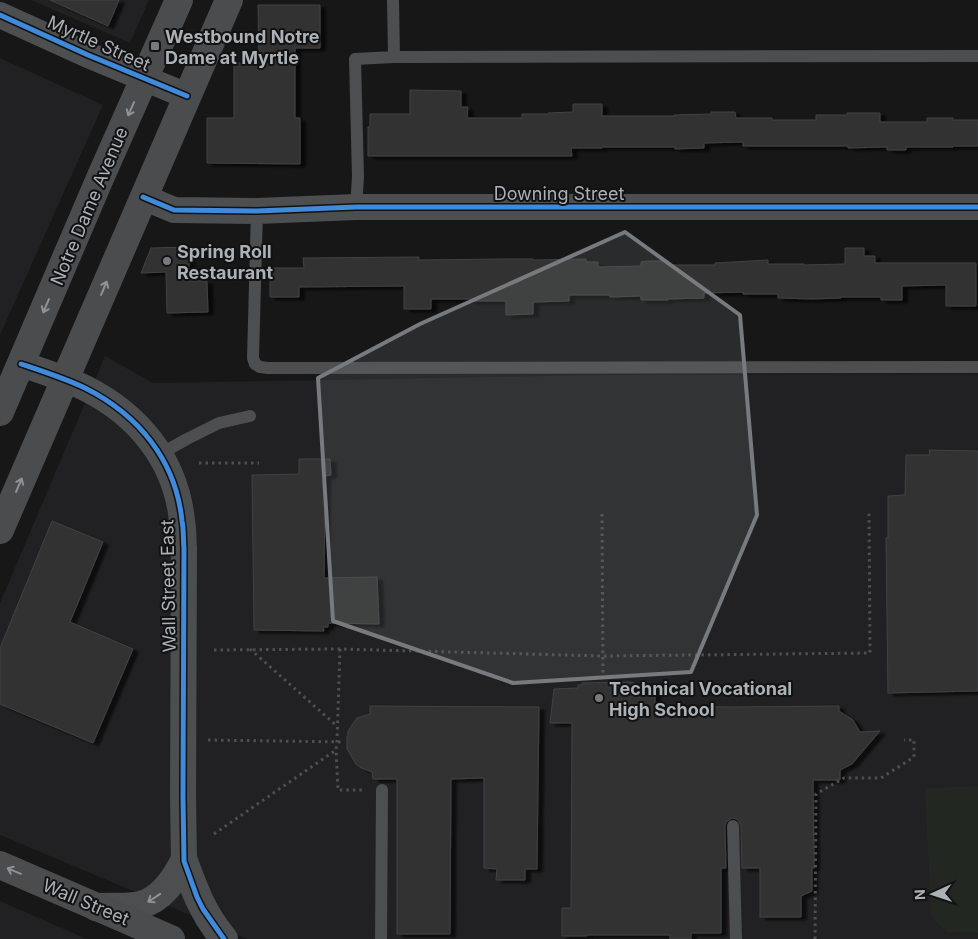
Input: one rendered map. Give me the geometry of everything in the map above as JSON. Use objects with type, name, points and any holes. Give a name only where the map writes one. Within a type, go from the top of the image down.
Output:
[{"type":"main road","name":"Notre Dame Avenue","points":[[0,412],[179,0]]},
{"type":"main road","points":[[0,530],[229,0]]},
{"type":"main road","name":"Wall Street","points":[[0,865],[171,939]]},
{"type":"street","name":"Myrtle Street","points":[[0,15],[187,96]]},
{"type":"street","name":"Downing Street","points":[[143,197],[174,210],[257,211],[356,207],[978,207]]},
{"type":"street","name":"Wall Street East","points":[[21,364],[65,380],[102,398],[136,423],[150,439],[170,473],[182,520],[184,548],[184,861]]},
{"type":"street","points":[[96,907],[139,906],[147,903],[172,882],[184,861]]},
{"type":"street","points":[[184,861],[203,909],[224,939]]},
{"type":"lane","points":[[393,0],[394,57]]},
{"type":"lane","points":[[356,207],[358,177],[355,59],[394,57],[978,56]]},
{"type":"lane","points":[[257,211],[253,358],[255,364],[260,367],[978,366]]},
{"type":"lane","points":[[160,454],[219,423],[250,416]]},
{"type":"lane","points":[[381,939],[382,790]]},
{"type":"lane","points":[[733,826],[736,939]]},
{"type":"path","points":[[199,463],[259,463]]},
{"type":"path","points":[[214,650],[340,649],[602,656],[870,653],[868,511]]},
{"type":"path","points":[[602,514],[602,683]]},
{"type":"path","points":[[250,649],[338,727]]},
{"type":"path","points":[[340,649],[336,750],[338,790],[382,790]]},
{"type":"path","points":[[183,739],[344,742]]},
{"type":"path","points":[[815,939],[816,794],[844,778],[881,778],[914,757],[914,740],[904,740]]},
{"type":"path","points":[[214,834],[336,750]]},
{"type":"highlighted area","points":[[625,232],[740,315],[757,515],[691,672],[513,683],[333,621],[318,378],[420,324]]},
{"type":"shaded area","points":[[31,0],[149,0],[130,43]]},
{"type":"shaded area","points":[[0,58],[103,105],[0,335]]},
{"type":"shaded area","name":"Technical Vocational High School","points":[[105,356],[153,383],[601,375],[978,374],[978,939],[247,939],[0,835],[0,603]]},
{"type":"shaded area","points":[[978,786],[978,933],[947,932],[931,916],[925,788]]},
{"type":"shaded area","points":[[0,901],[87,939],[0,939]]},
{"type":"building","points":[[50,0],[119,0],[108,26]]},
{"type":"building","points":[[258,5],[320,5],[320,48],[295,48],[295,118],[300,118],[300,164],[207,163],[207,118],[234,118],[234,63],[259,63]]},
{"type":"building","points":[[410,90],[461,91],[461,107],[468,107],[467,118],[522,118],[522,114],[573,112],[573,104],[602,104],[602,116],[674,116],[711,114],[711,112],[735,112],[736,118],[816,120],[816,115],[880,113],[880,122],[927,122],[927,118],[978,120],[978,146],[906,147],[906,150],[887,150],[887,147],[743,146],[743,142],[704,143],[704,148],[571,148],[572,156],[368,156],[370,114],[410,114]]},
{"type":"building","points":[[189,247],[189,281],[207,281],[208,312],[167,313],[166,272],[141,273],[151,248]]},
{"type":"building","points":[[845,248],[864,248],[864,256],[875,256],[875,263],[976,263],[976,306],[946,306],[946,285],[902,286],[902,300],[881,300],[881,297],[778,298],[778,294],[743,294],[743,292],[704,293],[704,298],[668,300],[641,300],[641,296],[569,295],[569,301],[533,302],[533,314],[506,315],[506,301],[472,301],[472,299],[431,299],[431,309],[404,309],[404,286],[299,287],[299,297],[270,297],[270,268],[304,268],[303,258],[419,257],[419,260],[586,259],[586,262],[598,262],[598,267],[641,266],[641,262],[648,261],[668,261],[668,265],[715,265],[715,263],[768,260],[768,264],[804,265],[845,264]]},
{"type":"building","points":[[929,450],[978,451],[978,691],[888,693],[886,538],[888,538],[888,496],[905,495],[906,455],[930,455]]},
{"type":"building","points":[[299,459],[330,459],[331,475],[325,476],[324,578],[377,577],[379,624],[328,623],[328,627],[323,627],[324,631],[254,630],[252,475],[299,474]]},
{"type":"building","points":[[52,521],[103,542],[70,622],[133,649],[93,743],[0,704],[0,648]]},
{"type":"building","points":[[631,682],[655,690],[655,706],[839,706],[839,711],[853,720],[860,732],[880,731],[852,764],[840,770],[840,780],[813,780],[814,868],[812,868],[812,891],[801,896],[801,917],[760,917],[760,868],[742,868],[741,825],[737,819],[732,818],[726,822],[725,826],[726,868],[721,868],[721,933],[691,933],[691,939],[670,939],[670,935],[562,936],[562,908],[571,908],[572,723],[550,723],[554,689],[578,688],[578,685],[582,685],[582,683]]},
{"type":"building","points":[[370,706],[539,707],[537,869],[525,869],[525,880],[496,880],[497,869],[484,868],[484,778],[451,779],[450,934],[397,934],[397,779],[373,779],[372,772],[356,764],[347,749],[348,732],[357,718],[370,714]]},
{"type":"cycle path","points":[[0,15],[88,55],[187,96]]},
{"type":"cycle path","points":[[143,197],[174,210],[257,211],[356,207],[978,207]]},
{"type":"cycle path","points":[[21,364],[85,388],[122,412],[152,442],[172,479],[178,499],[184,548],[184,861],[203,909],[224,939]]},
{"type":"place","name":"Westbound Notre Dame at Myrtle","points":[[155,46]]},
{"type":"place","name":"Spring Roll Restaurant","points":[[167,261]]},
{"type":"place","name":"Technical Vocational High School","points":[[599,698]]}]
